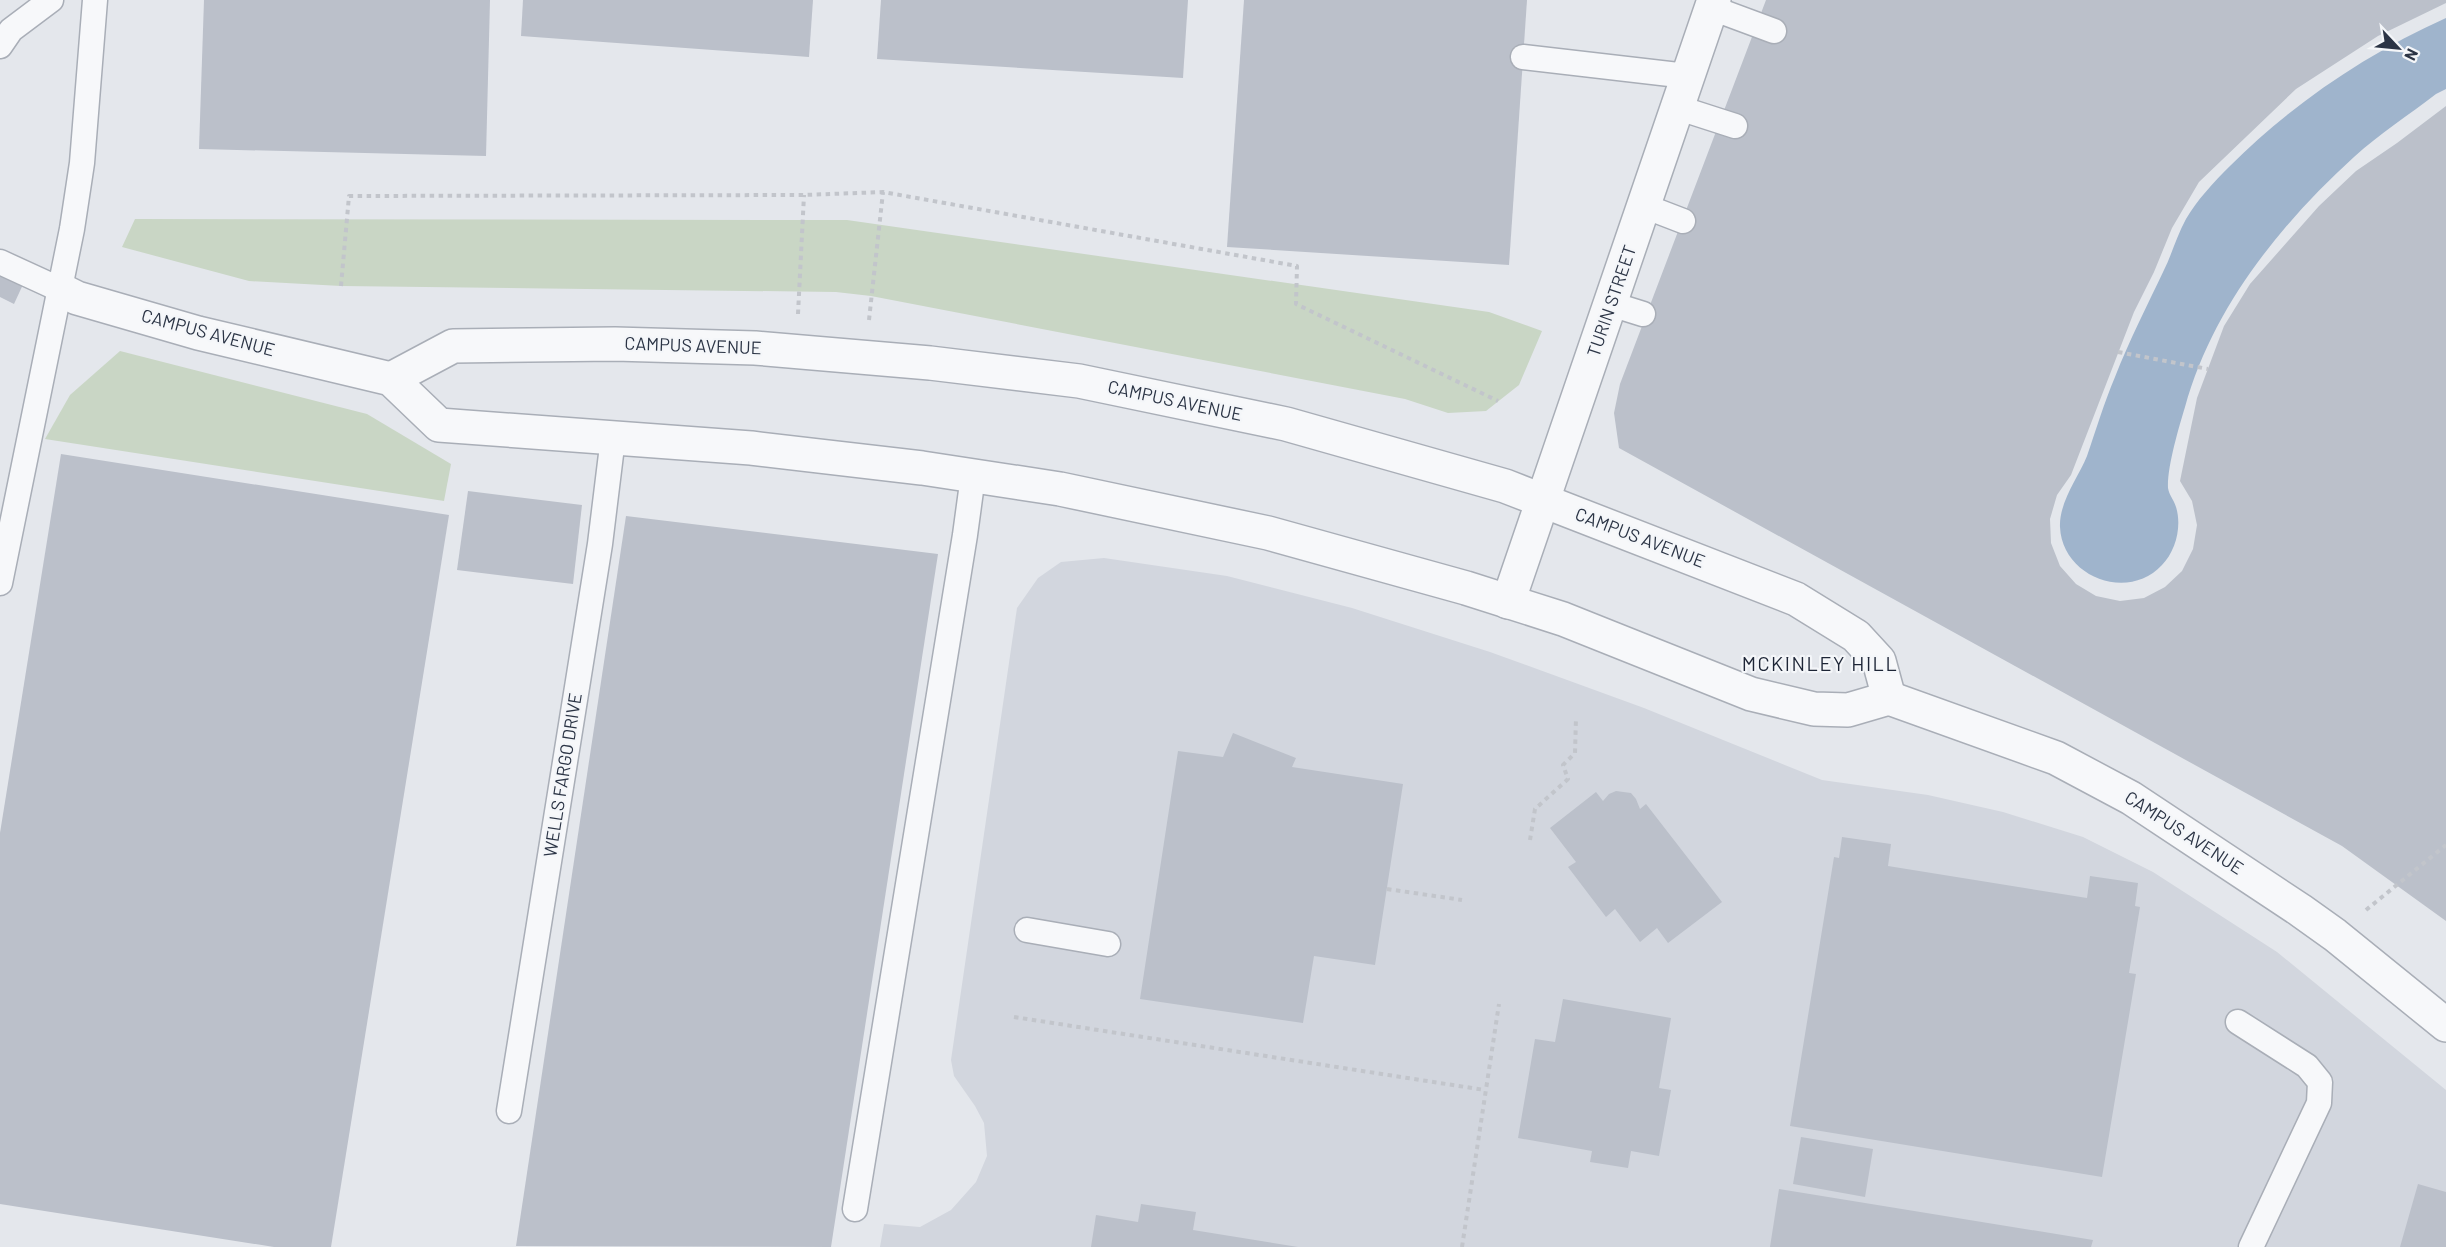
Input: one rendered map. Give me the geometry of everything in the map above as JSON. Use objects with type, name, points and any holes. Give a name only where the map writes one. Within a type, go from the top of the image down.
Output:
[{"type":"street","name":"TURIN STREET","points":[[1508,602],[1713,4]]},
{"type":"street","name":"CAMPUS AVENUE","points":[[61,290],[77,298],[198,333],[391,380],[439,425],[751,448],[1060,489],[1268,533],[1466,588],[1563,620],[1751,694],[1814,709],[1848,710],[1889,698],[2065,763],[2131,798],[2335,935],[2446,1025]]},
{"type":"street","name":"CAMPUS AVENUE","points":[[391,380],[453,346],[615,344],[795,351],[1079,381],[1286,424],[1504,486],[1796,599],[1856,636],[1879,661],[1889,698]]},
{"type":"lane","points":[[0,46],[11,30],[51,0]]},
{"type":"lane","points":[[0,583],[61,290],[82,163],[95,0]]},
{"type":"lane","points":[[1713,4],[1774,31]]},
{"type":"lane","points":[[1523,57],[1687,76]]},
{"type":"lane","points":[[1676,107],[1735,126]]},
{"type":"lane","points":[[1644,206],[1683,221]]},
{"type":"lane","points":[[0,262],[61,290]]},
{"type":"lane","points":[[1611,304],[1643,314]]},
{"type":"lane","name":"WELLS FARGO DRIVE","points":[[509,1111],[600,544],[613,438]]},
{"type":"lane","points":[[855,1209],[973,476]]},
{"type":"lane","points":[[1027,930],[1108,944]]},
{"type":"lane","points":[[2238,1022],[2307,1066],[2320,1082],[2319,1103],[2251,1247]]},
{"type":"path","points":[[865,357],[883,192]]},
{"type":"path","points":[[341,286],[348,196],[804,195],[883,192],[1297,266],[1296,304],[1498,401]]},
{"type":"path","points":[[795,351],[804,195]]},
{"type":"path","points":[[2118,352],[2208,369]]},
{"type":"path","points":[[1530,840],[1535,809],[1568,779],[1563,765],[1575,753],[1576,717]]},
{"type":"path","points":[[2335,935],[2446,845]]},
{"type":"path","points":[[1387,888],[1462,900]]},
{"type":"path","points":[[1462,1247],[1499,1004]]},
{"type":"path","points":[[1014,1017],[1485,1090]]},
{"type":"shaded area","points":[[1104,558],[1227,576],[1352,608],[1490,652],[1644,708],[1822,780],[1928,795],[2003,812],[2083,837],[2153,872],[2277,952],[2446,1090],[2446,1247],[880,1247],[884,1224],[920,1227],[951,1210],[976,1182],[987,1156],[984,1123],[954,1076],[951,1060],[1017,608],[1038,578],[1061,562]]},
{"type":"green space","points":[[135,219],[847,220],[1489,312],[1542,331],[1519,385],[1486,411],[1448,413],[1405,399],[871,296],[836,292],[341,286],[249,281],[122,247]]},
{"type":"green space","points":[[120,351],[367,414],[451,464],[444,501],[45,439],[70,395]]},
{"type":"water","points":[[2446,18],[2446,89],[2384,132],[2327,183],[2300,211],[2252,270],[2212,336],[2197,371],[2171,458],[2168,488],[2178,514],[2178,530],[2171,553],[2162,565],[2148,576],[2132,582],[2099,579],[2084,571],[2072,559],[2064,545],[2060,527],[2063,508],[2087,456],[2126,350],[2190,212],[2230,166],[2304,101],[2359,64]]},
{"type":"building","points":[[204,0],[490,0],[486,156],[199,149]]},
{"type":"building","points":[[523,0],[813,0],[809,57],[521,36]]},
{"type":"building","points":[[881,0],[1188,0],[1183,78],[877,59]]},
{"type":"building","points":[[1244,0],[1527,0],[1509,265],[1227,247]]},
{"type":"building","points":[[1766,0],[2446,0],[2446,3],[2378,36],[2296,89],[2199,182],[2172,228],[2134,312],[2071,475],[2057,495],[2050,519],[2051,543],[2060,566],[2076,584],[2096,596],[2120,601],[2144,598],[2165,587],[2182,571],[2193,549],[2197,525],[2192,501],[2180,481],[2197,398],[2224,326],[2250,284],[2319,206],[2356,171],[2446,106],[2446,921],[2342,846],[1619,448],[1614,413],[1620,384]]},
{"type":"building","points":[[0,255],[31,267],[14,304],[0,297]]},
{"type":"building","points":[[61,454],[449,515],[331,1247],[274,1247],[0,1204],[0,833]]},
{"type":"building","points":[[468,491],[582,505],[573,584],[457,570]]},
{"type":"building","points":[[626,516],[938,554],[831,1247],[516,1246]]},
{"type":"building","points":[[1233,733],[1296,758],[1292,767],[1403,784],[1375,965],[1314,956],[1303,1023],[1140,999],[1178,751],[1223,757]]},
{"type":"building","points":[[1616,791],[1631,793],[1640,809],[1646,804],[1722,902],[1668,943],[1657,928],[1640,942],[1615,909],[1606,917],[1568,867],[1576,862],[1550,828],[1596,792],[1603,801],[1609,794]]},
{"type":"building","points":[[1842,837],[1891,844],[1888,866],[2087,898],[2090,876],[2138,883],[2135,906],[2140,907],[2129,973],[2136,974],[2102,1177],[1790,1126],[1834,857],[1839,858]]},
{"type":"building","points":[[1563,999],[1671,1018],[1659,1088],[1671,1090],[1659,1156],[1631,1151],[1628,1168],[1590,1162],[1592,1151],[1518,1138],[1535,1039],[1555,1042]]},
{"type":"building","points":[[1801,1137],[1873,1149],[1865,1197],[1793,1184]]},
{"type":"building","points":[[2418,1184],[2446,1192],[2446,1247],[2400,1247]]},
{"type":"building","points":[[1779,1189],[2093,1240],[2091,1247],[1770,1247]]},
{"type":"building","points":[[1141,1204],[1196,1212],[1193,1230],[1298,1247],[1091,1247],[1096,1215],[1138,1222]]},
{"type":"district","name":"MCKINLEY HILL","points":[[1820,664]]}]
